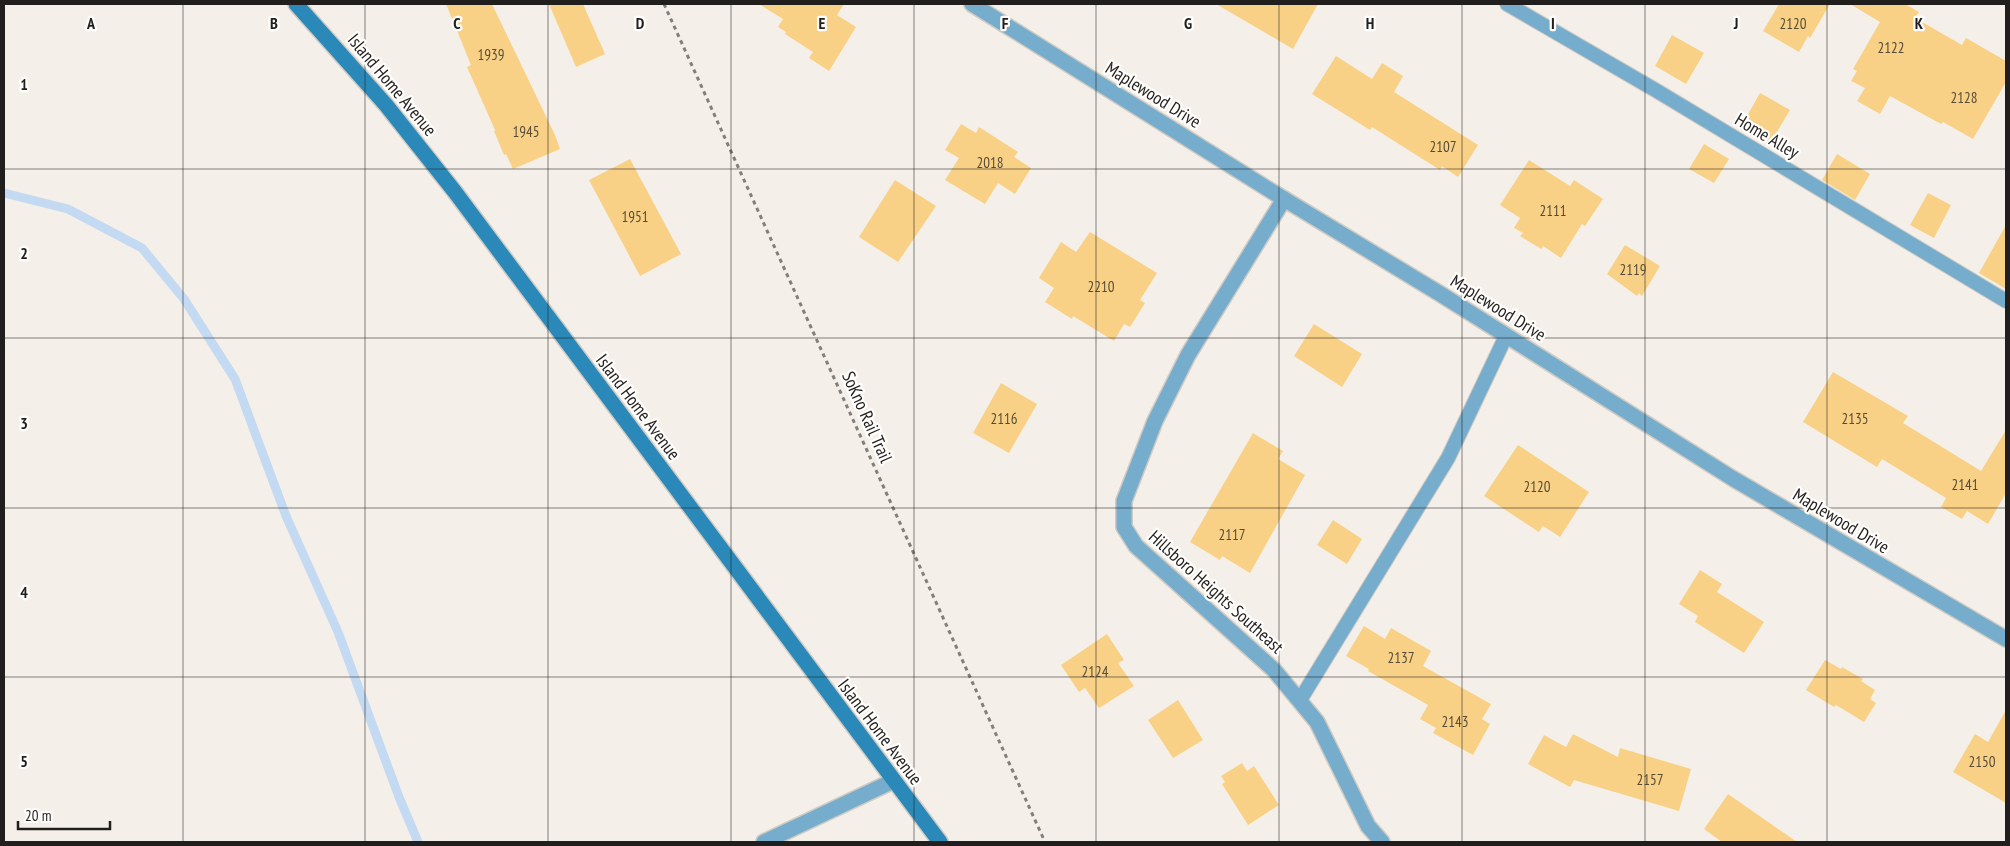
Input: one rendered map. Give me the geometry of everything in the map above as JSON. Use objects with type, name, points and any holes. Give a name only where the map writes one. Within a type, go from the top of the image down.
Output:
[{"type":"street","name":"Island Home Avenue","points":[[296,4],[386,106],[455,192],[940,842]]},
{"type":"street","name":"Maplewood Drive","points":[[972,4],[1732,478],[2006,639]]},
{"type":"street","name":"Hillsboro Heights Southeast","points":[[1284,199],[1188,355],[1155,421],[1124,501],[1124,527],[1136,546],[1274,670],[1300,700],[1317,722],[1368,826],[1382,842]]},
{"type":"street","points":[[764,842],[893,781]]},
{"type":"lane","name":"Home Alley","points":[[1507,4],[1657,91],[2006,301]]},
{"type":"lane","points":[[1300,700],[1448,458],[1506,336]]},
{"type":"path","name":"SoKno Rail Trail","points":[[664,4],[1045,842]]},
{"type":"building","points":[[446,4],[492,4],[560,149],[513,169],[506,154],[504,155],[467,67],[471,65]]},
{"type":"building","points":[[549,4],[583,4],[605,54],[576,67]]},
{"type":"building","points":[[759,4],[844,4],[837,15],[856,27],[829,71],[809,58],[813,52],[785,34],[786,32],[778,27],[783,19]]},
{"type":"building","points":[[1216,4],[1318,4],[1293,49]]},
{"type":"building","points":[[1779,4],[1830,4],[1810,38],[1808,36],[1799,52],[1763,31]]},
{"type":"building","points":[[1850,4],[1905,4],[1919,12],[1915,18],[1962,45],[1966,38],[2006,61],[2006,82],[1973,139],[1890,96],[1880,114],[1857,101],[1865,88],[1851,81],[1857,71],[1853,69],[1880,22]]},
{"type":"building","points":[[1672,35],[1704,53],[1686,84],[1655,66]]},
{"type":"building","points":[[1336,56],[1372,79],[1382,63],[1403,76],[1394,92],[1478,145],[1458,177],[1442,166],[1440,170],[1372,127],[1370,130],[1312,94]]},
{"type":"building","points":[[1760,93],[1790,110],[1771,142],[1742,125]]},
{"type":"building","points":[[961,124],[976,133],[979,127],[1018,152],[1014,157],[1031,168],[1015,194],[998,183],[985,204],[945,180],[959,158],[945,150]]},
{"type":"building","points":[[1704,144],[1729,159],[1714,183],[1689,169]]},
{"type":"building","points":[[1837,154],[1870,174],[1855,200],[1822,180]]},
{"type":"building","points":[[630,159],[681,254],[640,276],[589,180]]},
{"type":"building","points":[[1529,160],[1570,186],[1574,180],[1603,199],[1585,226],[1582,224],[1561,258],[1543,246],[1541,249],[1520,236],[1523,233],[1514,228],[1520,218],[1500,205]]},
{"type":"building","points":[[895,180],[936,206],[898,262],[859,237]]},
{"type":"building","points":[[1928,193],[1951,205],[1934,238],[1910,225]]},
{"type":"building","points":[[2006,225],[2006,289],[1979,273]]},
{"type":"building","points":[[1090,232],[1157,273],[1140,300],[1145,303],[1130,327],[1124,324],[1114,341],[1073,316],[1072,319],[1045,302],[1054,288],[1039,278],[1061,242],[1076,252]]},
{"type":"building","points":[[1625,245],[1660,266],[1642,296],[1639,293],[1637,296],[1607,274]]},
{"type":"building","points":[[1314,324],[1362,354],[1342,387],[1294,356]]},
{"type":"building","points":[[1833,372],[1908,416],[1903,423],[1981,471],[2006,430],[2006,493],[1988,524],[1967,511],[1962,519],[1941,507],[1946,498],[1882,459],[1877,467],[1803,422]]},
{"type":"building","points":[[1001,383],[1037,404],[1009,453],[973,433]]},
{"type":"building","points":[[1253,433],[1283,451],[1278,459],[1305,475],[1250,573],[1222,556],[1220,560],[1190,542]]},
{"type":"building","points":[[1518,445],[1589,492],[1560,537],[1543,526],[1539,532],[1484,496]]},
{"type":"building","points":[[1333,520],[1362,539],[1347,564],[1317,545]]},
{"type":"building","points":[[1700,570],[1722,584],[1717,592],[1764,622],[1744,653],[1695,622],[1698,616],[1679,604]]},
{"type":"building","points":[[1364,626],[1385,639],[1391,628],[1431,651],[1423,666],[1491,704],[1482,719],[1490,724],[1473,755],[1433,733],[1436,728],[1420,719],[1428,705],[1368,671],[1369,669],[1346,656]]},
{"type":"building","points":[[1107,634],[1124,660],[1118,663],[1134,686],[1099,708],[1085,688],[1079,692],[1061,665]]},
{"type":"building","points":[[1825,660],[1863,679],[1861,681],[1875,690],[1870,699],[1876,703],[1864,722],[1806,690]]},
{"type":"building","points":[[1178,700],[1203,740],[1173,758],[1148,720]]},
{"type":"building","points":[[2006,710],[2006,803],[1953,772],[1975,734],[1988,742]]},
{"type":"building","points":[[1573,734],[1618,757],[1620,748],[1691,769],[1679,811],[1574,780],[1570,787],[1528,764],[1544,735],[1566,747]]},
{"type":"building","points":[[1242,763],[1247,771],[1254,766],[1279,805],[1248,825],[1222,784],[1225,782],[1221,776]]},
{"type":"building","points":[[1728,794],[1797,842],[1722,842],[1704,829]]},
{"type":"waterway","points":[[4,193],[68,209],[142,248],[184,299],[235,379],[286,516],[338,632],[399,797],[418,842]]}]
